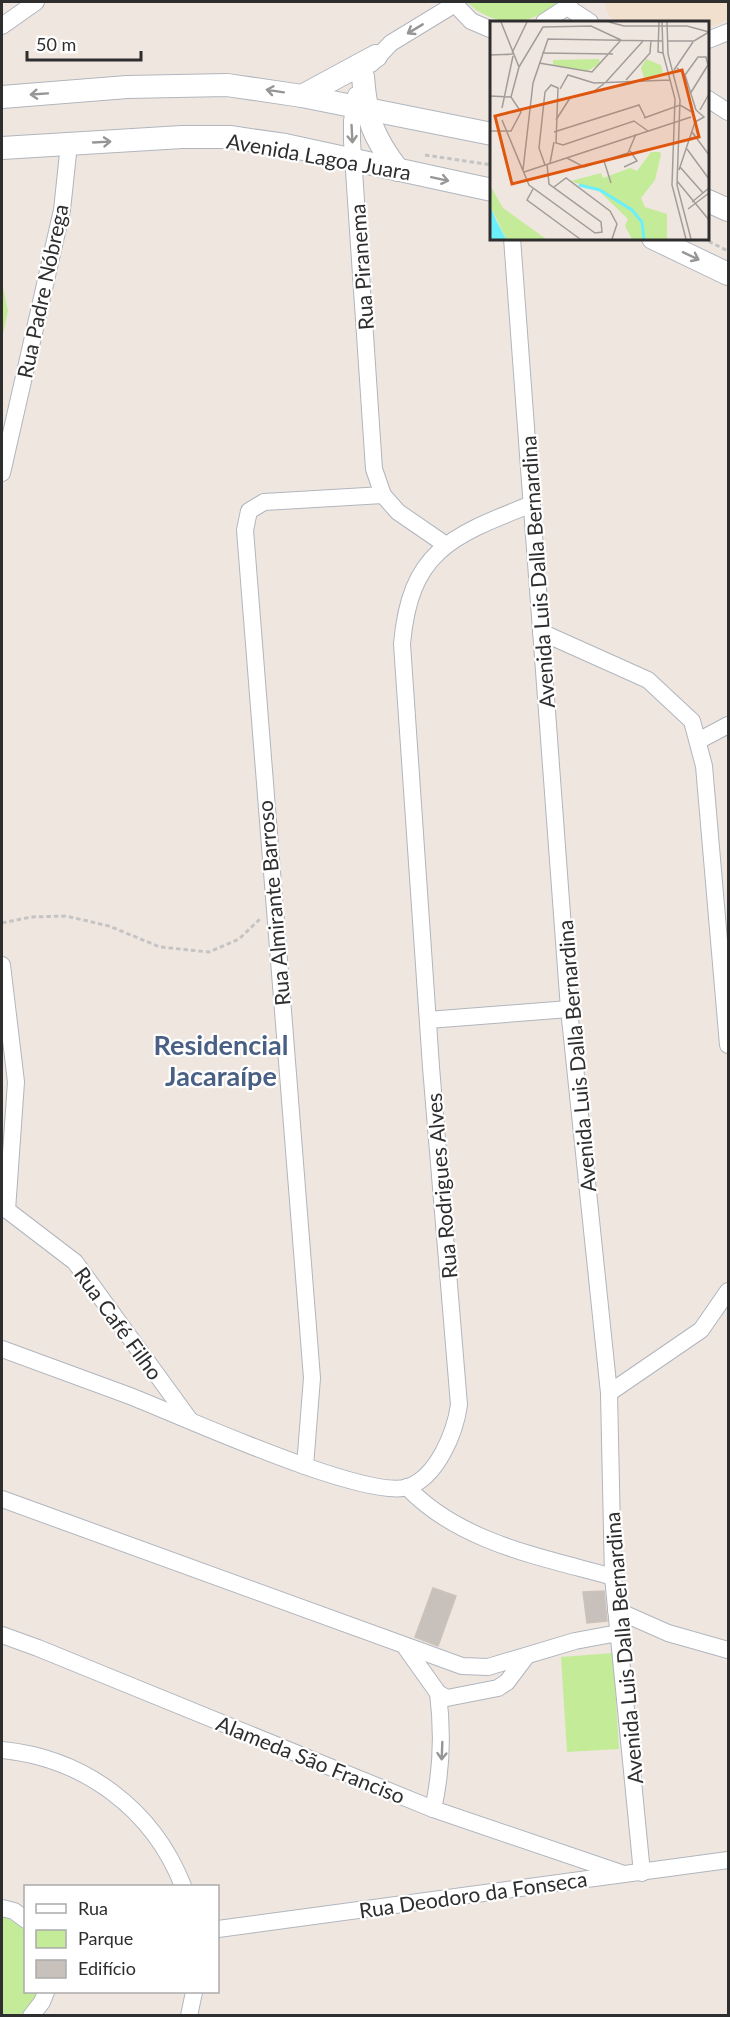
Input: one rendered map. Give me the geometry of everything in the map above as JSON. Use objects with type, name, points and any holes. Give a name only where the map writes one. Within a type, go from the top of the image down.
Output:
[{"type":"main road","points":[[302,96],[376,56]]},
{"type":"main road","points":[[363,77],[359,109],[381,148],[398,170]]},
{"type":"main road","points":[[2,97],[180,85],[227,85],[302,96],[490,134]]},
{"type":"main road","name":"Avenida Lagoa Juara","points":[[2,148],[182,137],[230,137],[285,145],[490,189]]},
{"type":"main road","points":[[709,201],[729,210]]},
{"type":"main road","points":[[657,240],[729,274]]},
{"type":"street","points":[[2,26],[36,2]]},
{"type":"street","points":[[363,77],[376,56],[391,43],[454,3],[471,21],[490,29]]},
{"type":"street","points":[[545,21],[568,4],[589,21]]},
{"type":"street","points":[[709,40],[729,32]]},
{"type":"street","points":[[709,100],[729,112]]},
{"type":"street","name":"Rua Piranema","points":[[359,109],[354,161],[374,470],[382,495],[398,512],[446,545]]},
{"type":"street","name":"Rua Padre Nóbrega","points":[[2,473],[62,210],[69,144]]},
{"type":"street","name":"Avenida Luis Dalla Bernardina","points":[[512,240],[570,1010],[609,1393],[613,1577],[642,1873]]},
{"type":"street","name":"Rua Almirante Barroso","points":[[305,1466],[312,1378],[245,530],[249,511],[264,502],[382,495]]},
{"type":"street","name":"Rua Rodrigues Alves","points":[[407,1487],[428,1473],[443,1450],[454,1426],[459,1405],[428,1020],[402,644],[407,603],[414,584],[429,561],[446,545],[532,504]]},
{"type":"street","points":[[541,632],[648,680],[692,721],[704,766],[729,1045]]},
{"type":"street","points":[[698,741],[729,725]]},
{"type":"street","name":"Rua Café Filho","points":[[2,965],[16,1082],[4,1212],[75,1262],[189,1419]]},
{"type":"street","points":[[428,1020],[570,1010]]},
{"type":"street","points":[[609,1393],[701,1330],[729,1291]]},
{"type":"street","points":[[2,1349],[189,1419],[305,1466],[364,1484],[407,1487],[422,1504],[494,1544],[613,1577]]},
{"type":"street","points":[[2,1499],[462,1666],[488,1667],[525,1658],[575,1641],[618,1633]]},
{"type":"street","points":[[616,1610],[668,1634],[729,1650]]},
{"type":"street","name":"Alameda São Franciso","points":[[2,1635],[433,1809],[624,1874]]},
{"type":"street","points":[[405,1647],[417,1660],[438,1693],[442,1728],[442,1759],[433,1809]]},
{"type":"street","points":[[438,1693],[447,1698],[459,1697],[498,1688],[507,1682],[525,1658]]},
{"type":"street","points":[[2,1750],[23,1752],[55,1761],[85,1774],[113,1792],[138,1814],[159,1840],[182,1885]]},
{"type":"street","name":"Rua Deodoro da Fonseca","points":[[219,1929],[729,1860]]},
{"type":"street","points":[[2,1908],[14,1911],[24,1918]]},
{"type":"street","points":[[31,2016],[46,1993]]},
{"type":"street","points":[[189,2016],[194,1993]]},
{"type":"path","points":[[706,240],[729,251]]},
{"type":"path","points":[[2,924],[31,917],[66,916],[109,926],[160,947],[209,952],[239,939],[273,907]]},
{"type":"shaded area","points":[[604,2],[728,2],[728,20],[709,28],[709,21],[616,21],[609,16]]},
{"type":"green space","points":[[467,2],[557,2],[536,16],[512,21],[489,16]]},
{"type":"green space","points":[[2,282],[8,311],[2,338]]},
{"type":"green space","points":[[613,1653],[619,1749],[567,1752],[561,1657]]},
{"type":"green space","points":[[2,1915],[24,1928],[24,1993],[39,1993],[31,2007],[21,2015],[2,2015]]},
{"type":"building","points":[[433,1588],[456,1596],[438,1646],[415,1637]]},
{"type":"building","points":[[604,1591],[607,1621],[587,1623],[583,1592]]},
{"type":"district","name":"Residencial Jacaraípe","points":[[221,1060]]}]
